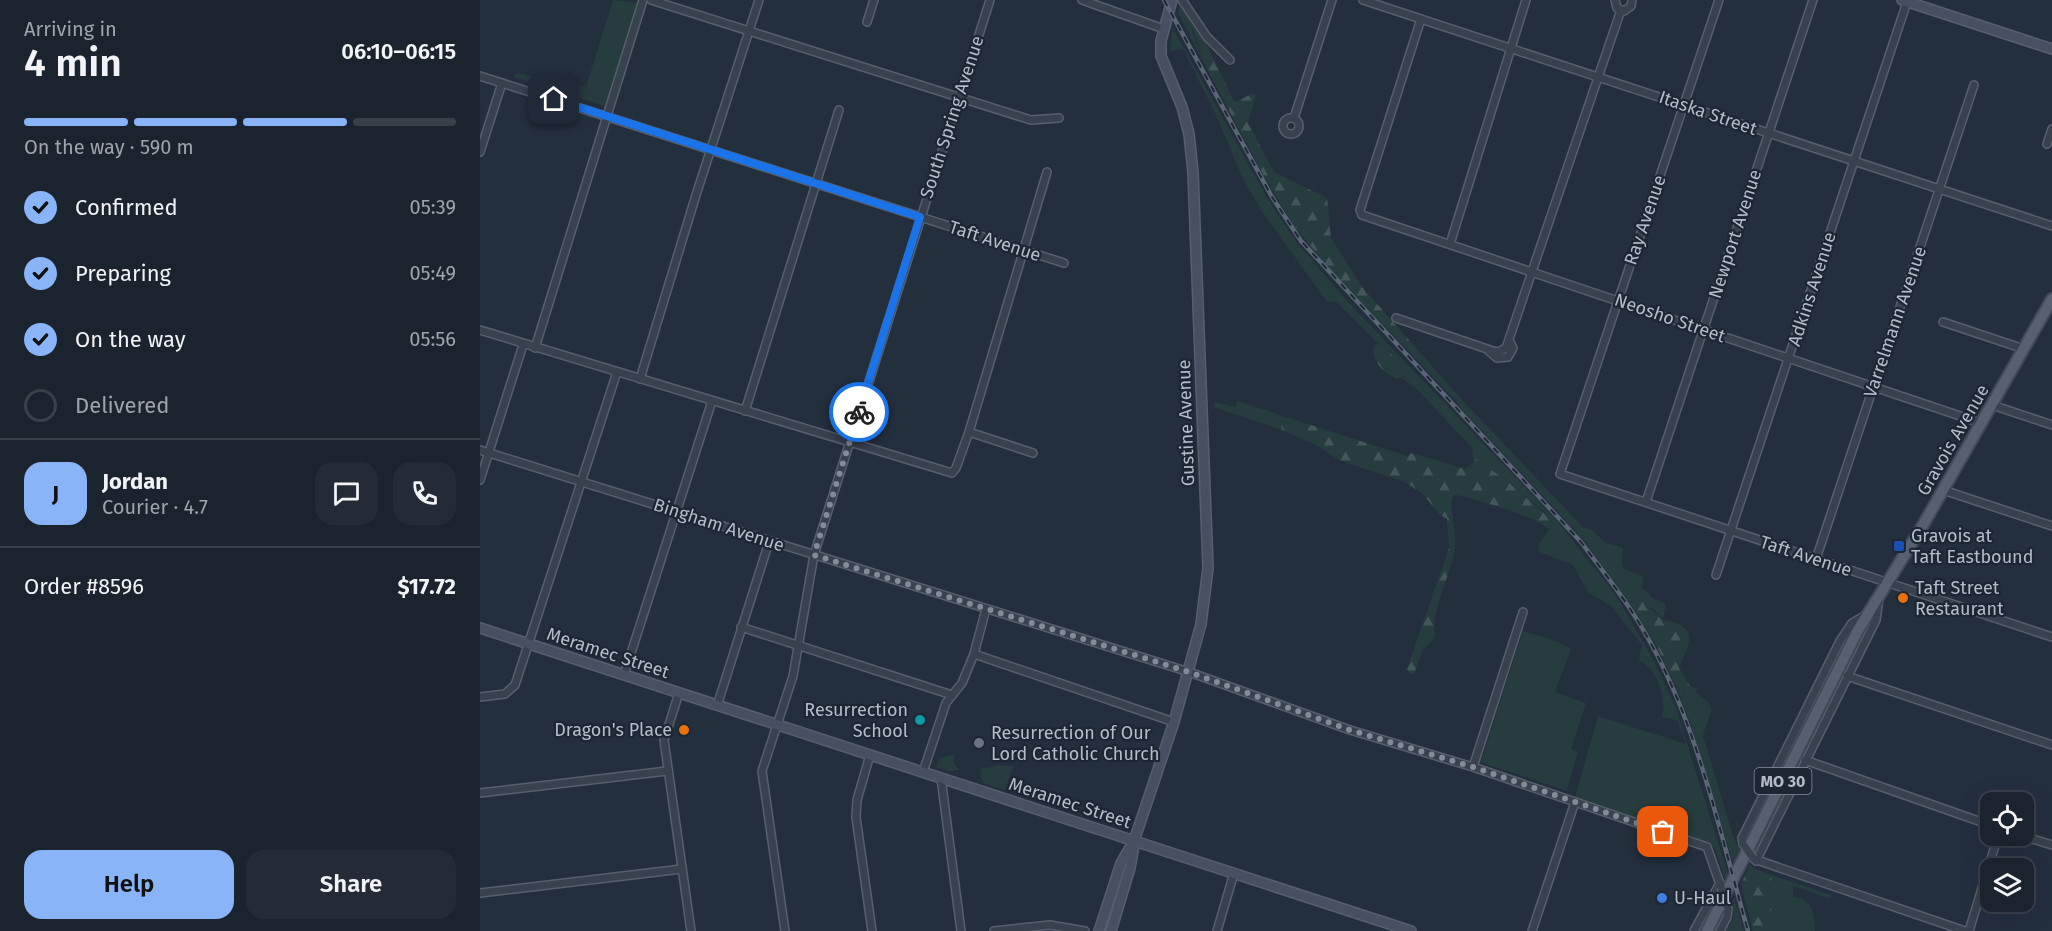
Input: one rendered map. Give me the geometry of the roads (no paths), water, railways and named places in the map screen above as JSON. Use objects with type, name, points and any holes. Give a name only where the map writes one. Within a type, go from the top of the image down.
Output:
[{"type":"main road","name":"Gravois Avenue","points":[[1707,931],[1866,615],[1880,596],[1943,490],[2024,349],[2048,315],[2052,299]]},
{"type":"street","points":[[535,348],[643,0]]},
{"type":"street","points":[[651,0],[1031,120],[1059,118]]},
{"type":"street","points":[[640,379],[759,0]]},
{"type":"street","points":[[867,22],[874,0]]},
{"type":"street","name":"South Spring Avenue","points":[[785,931],[763,782],[764,765],[794,676],[807,584],[814,555],[990,0]]},
{"type":"street","points":[[1082,0],[1164,29]]},
{"type":"street","name":"Gustine Avenue","points":[[1111,931],[1130,868],[1134,841],[1189,672],[1201,624],[1208,568],[1194,189],[1189,134],[1182,107],[1161,56],[1164,29],[1172,0]]},
{"type":"street","points":[[1182,0],[1207,37],[1230,60]]},
{"type":"street","points":[[1294,118],[1332,0]]},
{"type":"street","name":"Itaska Street","points":[[1363,0],[2052,226]]},
{"type":"street","points":[[1450,244],[1526,0]]},
{"type":"street","points":[[1615,0],[1615,5],[1621,10]]},
{"type":"street","points":[[1621,10],[1629,8],[1632,0]]},
{"type":"street","name":"Ray Avenue","points":[[1560,474],[1719,0]]},
{"type":"street","name":"Newport Avenue","points":[[1646,502],[1814,0]]},
{"type":"street","points":[[1904,1],[2052,49]]},
{"type":"street","name":"Adkins Avenue","points":[[1716,576],[1854,161],[1904,1]]},
{"type":"street","points":[[1396,318],[1489,350],[1498,352],[1504,350],[1534,271],[1621,10]]},
{"type":"street","name":"Neosho Street","points":[[1421,19],[1360,212],[1362,215],[1981,423]]},
{"type":"street","name":"Taft Avenue","points":[[480,76],[1064,263]]},
{"type":"street","points":[[480,152],[502,83]]},
{"type":"street","name":"Varrelmann Avenue","points":[[1816,559],[1974,85]]},
{"type":"street","points":[[745,411],[839,110]]},
{"type":"street","points":[[2047,144],[2052,129]]},
{"type":"street","points":[[480,330],[523,345],[953,472],[969,432],[1047,172]]},
{"type":"street","points":[[1943,322],[2024,349]]},
{"type":"street","points":[[480,480],[523,345]]},
{"type":"street","points":[[480,697],[512,690],[530,644],[584,481],[617,372]]},
{"type":"street","points":[[624,675],[712,401]]},
{"type":"street","points":[[1992,405],[2052,425]]},
{"type":"street","points":[[969,432],[1033,453]]},
{"type":"street","name":"Bingham Avenue","points":[[480,450],[1189,672],[1350,730],[1473,767],[1707,847],[1721,885]]},
{"type":"street","name":"Taft Avenue","points":[[1560,474],[2052,637]]},
{"type":"street","points":[[1943,490],[2052,526]]},
{"type":"street","points":[[717,706],[769,542]]},
{"type":"street","name":"Gravois Avenue","points":[[1866,615],[1852,623],[1840,641],[1742,838],[1743,844],[1755,860],[1876,620],[1880,596]]},
{"type":"street","points":[[923,772],[946,704],[962,683],[974,654],[986,609]]},
{"type":"street","points":[[1473,767],[1523,612]]},
{"type":"street","points":[[741,627],[952,695]]},
{"type":"street","name":"Meramec Street","points":[[480,628],[1410,931]]},
{"type":"street","points":[[974,654],[1174,722]]},
{"type":"street","points":[[1847,676],[2052,745]]},
{"type":"street","points":[[679,693],[664,740],[691,931]]},
{"type":"street","points":[[870,755],[857,800],[856,817],[872,931]]},
{"type":"street","points":[[1805,760],[1980,821]]},
{"type":"street","points":[[480,793],[667,771]]},
{"type":"street","points":[[941,778],[961,931]]},
{"type":"street","points":[[1532,931],[1575,802]]},
{"type":"street","points":[[2034,839],[2052,845]]},
{"type":"street","name":"Gustine Avenue","points":[[1099,931],[1121,863],[1134,841]]},
{"type":"street","points":[[1755,860],[1967,931],[1995,846]]},
{"type":"street","points":[[480,893],[682,869]]},
{"type":"street","points":[[1217,931],[1234,873]]},
{"type":"street","points":[[1720,931],[1728,909],[1721,885]]},
{"type":"street","points":[[1694,931],[1721,885]]},
{"type":"street","points":[[994,931],[1035,925],[1085,931]]},
{"type":"railway","points":[[1164,0],[1272,197],[1301,241],[1581,542],[1634,614],[1682,709],[1707,783],[1748,931]]},
{"type":"place","name":"Gravois at Taft Eastbound","points":[[1899,546]]},
{"type":"place","name":"Taft Street Restaurant","points":[[1903,598]]},
{"type":"place","name":"Resurrection School","points":[[920,720]]},
{"type":"place","name":"Dragon's Place","points":[[684,730]]},
{"type":"place","name":"Resurrection of Our Lord Catholic Church","points":[[979,743]]},
{"type":"place","name":"U-Haul","points":[[1662,898]]}]
